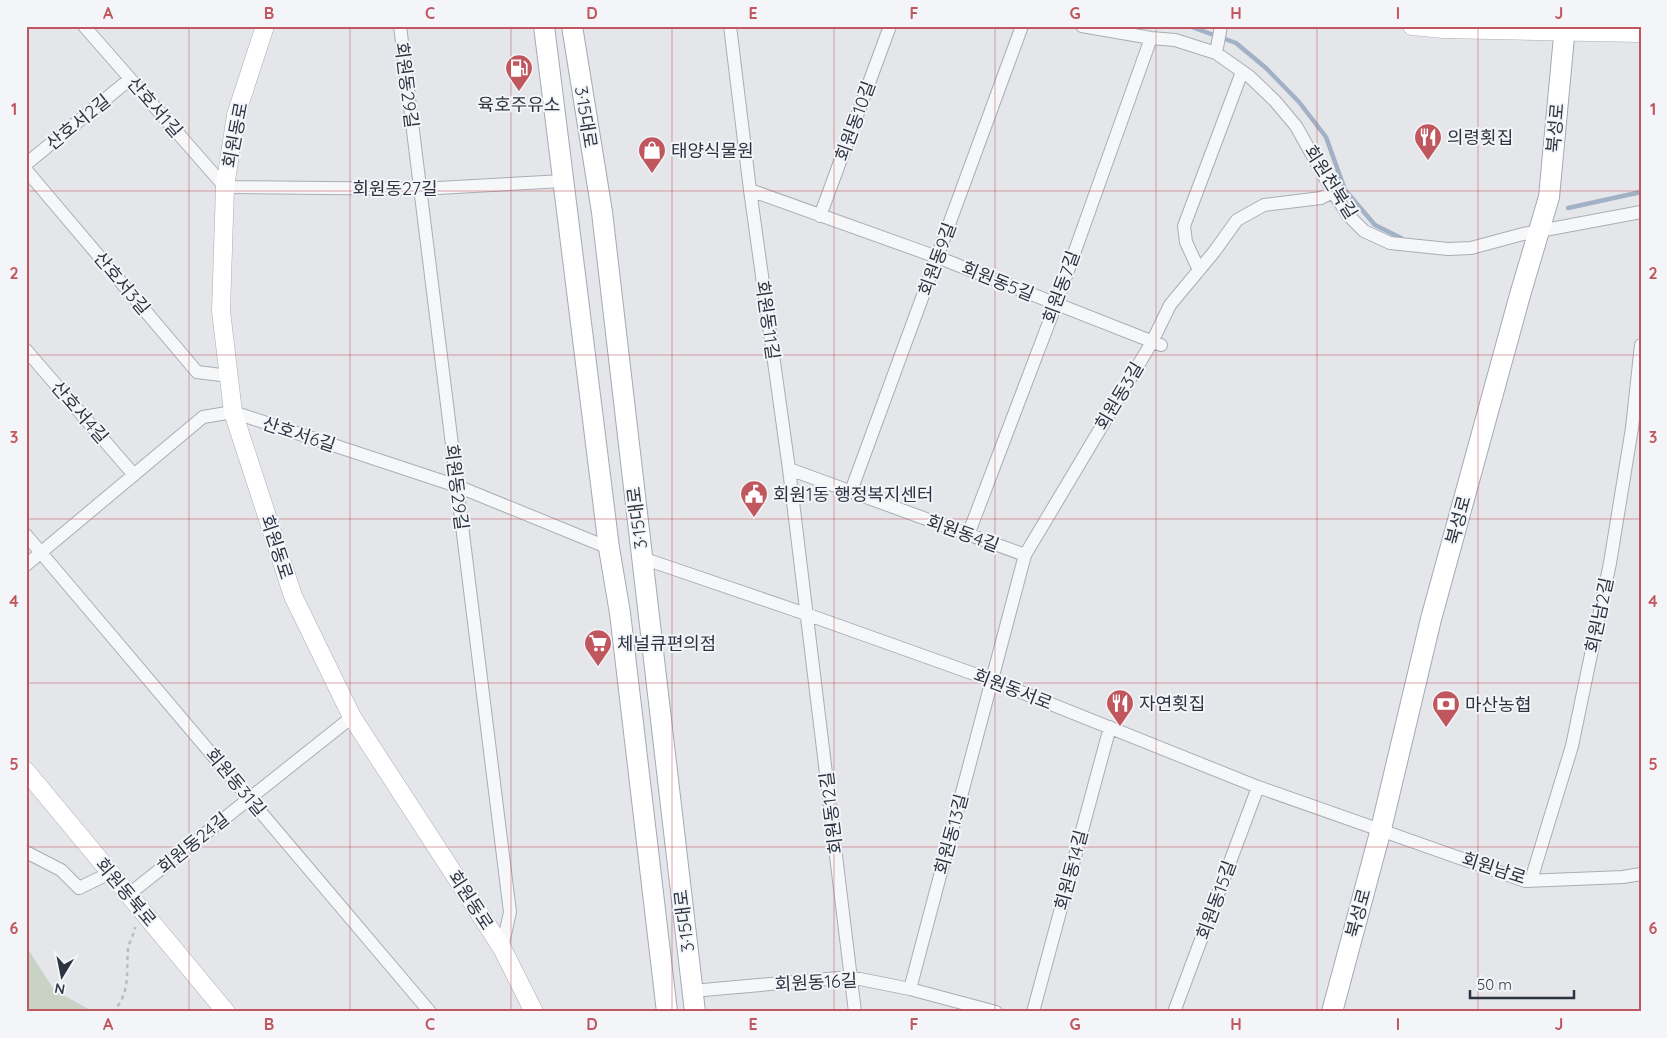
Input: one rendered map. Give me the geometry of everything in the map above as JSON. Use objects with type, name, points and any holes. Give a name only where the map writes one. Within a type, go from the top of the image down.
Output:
[{"type":"main road","name":"회원동로","points":[[265,26],[236,115],[225,188],[221,311],[233,412],[293,596],[352,717],[502,948],[534,1012]]},
{"type":"main road","name":"3·15대로","points":[[544,26],[610,548],[620,613],[666,1012]]},
{"type":"main road","name":"3·15대로","points":[[572,26],[602,212],[694,1012]]},
{"type":"main road","points":[[1412,26],[1443,29],[1565,29],[1641,33]]},
{"type":"main road","name":"북성로","points":[[1332,1012],[1381,829],[1433,609],[1549,197],[1565,29]]},
{"type":"main road","name":"회원동북로","points":[[26,771],[226,1012]]},
{"type":"street","name":"산호서1길","points":[[84,26],[225,188]]},
{"type":"street","name":"회원동29길","points":[[400,26],[510,912],[502,948]]},
{"type":"street","name":"회원동11길","points":[[730,26],[806,614]]},
{"type":"street","name":"회원동10길","points":[[820,216],[890,26]]},
{"type":"street","name":"회원동9길","points":[[851,491],[1022,26]]},
{"type":"street","name":"회원천북길","points":[[1082,26],[1151,38],[1175,40],[1217,50],[1275,101],[1296,126],[1348,215],[1364,231],[1390,243],[1448,249],[1471,248],[1539,231],[1641,212]]},
{"type":"street","points":[[1217,50],[1221,27]]},
{"type":"street","name":"회원동7길","points":[[968,535],[1056,304],[1151,38]]},
{"type":"street","points":[[1199,270],[1186,242],[1184,226],[1242,72]]},
{"type":"street","name":"산호서2길","points":[[26,164],[130,79]]},
{"type":"street","name":"산호서3길","points":[[26,170],[197,372],[229,376]]},
{"type":"street","name":"회원동27길","points":[[225,188],[420,189],[564,181]]},
{"type":"street","name":"회원동5길","points":[[750,190],[938,257],[1156,344]]},
{"type":"street","name":"회원동3길","points":[[991,680],[1025,555],[1156,344],[1170,305],[1214,252],[1237,220],[1264,206],[1321,198],[1333,192]]},
{"type":"street","name":"회원남2길","points":[[1531,880],[1572,746],[1576,727],[1613,544],[1632,428],[1641,344]]},
{"type":"street","name":"산호서4길","points":[[26,350],[134,475]]},
{"type":"street","name":"산호서6길","points":[[26,565],[203,417],[233,412],[457,486],[610,548]]},
{"type":"street","name":"회원동4길","points":[[788,469],[1025,555]]},
{"type":"street","name":"회원동31길","points":[[26,535],[430,1012]]},
{"type":"street","name":"회원동서로","points":[[642,558],[991,680],[1258,787],[1381,829]]},
{"type":"street","name":"회원동12길","points":[[806,614],[855,1012]]},
{"type":"street","name":"회원동13길","points":[[910,988],[991,680]]},
{"type":"street","name":"회원동24길","points":[[128,895],[352,717]]},
{"type":"street","name":"회원동14길","points":[[1033,1012],[1110,727]]},
{"type":"street","name":"회원동15길","points":[[1174,1012],[1258,787]]},
{"type":"street","name":"회원남로","points":[[1381,829],[1525,880],[1623,877],[1641,874]]},
{"type":"street","points":[[26,852],[61,870],[79,888],[110,873]]},
{"type":"street","name":"회원동16길","points":[[692,991],[850,977],[910,988],[996,1012]]},
{"type":"path","points":[[112,1012],[118,1006],[126,989],[128,947],[137,921],[143,912]]},
{"type":"shaded area","points":[[26,946],[54,990],[94,1012],[26,1012]]},
{"type":"waterway","points":[[1189,26],[1236,43],[1266,68],[1299,102],[1326,137],[1345,190],[1375,225],[1401,238]]},
{"type":"waterway","points":[[1568,208],[1641,192]]},
{"type":"place","name":"육호주유소","points":[[519,92]]},
{"type":"place","name":"의령횟집","points":[[1428,161]]},
{"type":"place","name":"태양식물원","points":[[652,174]]},
{"type":"place","name":"회원1동 행정복지센터","points":[[754,518]]},
{"type":"place","name":"체널큐편의점","points":[[598,667]]},
{"type":"place","name":"자연횟집","points":[[1120,727]]},
{"type":"place","name":"마산농협","points":[[1446,728]]}]
